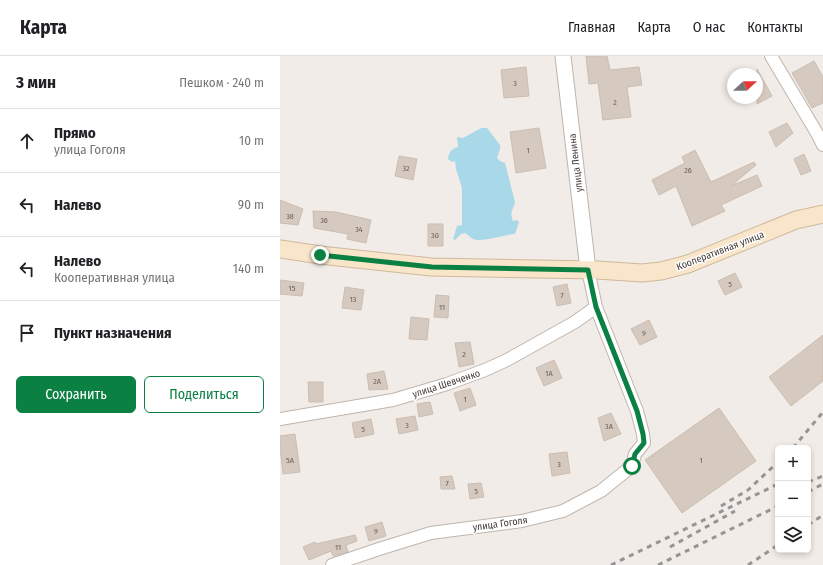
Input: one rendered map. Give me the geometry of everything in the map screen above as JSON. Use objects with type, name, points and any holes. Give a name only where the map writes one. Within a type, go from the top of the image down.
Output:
[{"type":"main road","name":"Кооперативная улица","points":[[280,249],[320,255],[432,267],[588,270],[642,274],[688,264],[796,220],[823,214]]},
{"type":"street","name":"улица Ленина","points":[[563,56],[588,270]]},
{"type":"street","points":[[771,56],[823,145]]},
{"type":"street","points":[[588,270],[596,307]]},
{"type":"street","name":"улица Шевченко","points":[[280,419],[394,400],[479,373],[507,360],[575,322],[596,307]]},
{"type":"street","name":"улица Гоголя","points":[[332,565],[431,533],[522,521],[563,511],[602,491],[632,466],[635,454],[644,443],[643,434],[637,411],[596,307]]},
{"type":"water","points":[[481,128],[487,128],[500,145],[497,158],[505,163],[515,202],[511,213],[513,221],[517,220],[519,222],[515,234],[477,240],[465,233],[461,234],[455,240],[453,239],[457,226],[462,225],[462,188],[455,161],[452,162],[448,159],[448,157],[452,150],[458,147],[457,137],[463,138]]},
{"type":"building","points":[[586,56],[607,56],[610,70],[639,67],[642,85],[627,87],[631,117],[603,120],[598,83],[589,84]]},
{"type":"building","points":[[814,61],[823,77],[823,103],[812,108],[792,73]]},
{"type":"building","points":[[526,67],[529,96],[504,98],[501,70]]},
{"type":"building","points":[[763,80],[772,96],[763,101]]},
{"type":"building","points":[[787,123],[793,133],[776,147],[769,132]]},
{"type":"building","points":[[539,128],[546,168],[516,173],[510,132]]},
{"type":"building","points":[[695,150],[711,182],[754,162],[756,165],[731,186],[757,175],[762,186],[721,205],[725,211],[692,226],[676,186],[659,195],[652,180],[685,163],[682,157]]},
{"type":"building","points":[[804,154],[811,171],[801,175],[794,159]]},
{"type":"building","points":[[399,156],[417,159],[413,180],[395,176]]},
{"type":"building","points":[[280,200],[303,209],[298,225],[280,223]]},
{"type":"building","points":[[313,211],[336,212],[371,220],[366,243],[347,239],[348,234],[314,228]]},
{"type":"building","points":[[428,224],[443,224],[443,246],[428,246]]},
{"type":"building","points":[[735,273],[742,287],[725,295],[718,281]]},
{"type":"building","points":[[280,280],[304,283],[302,296],[280,294]]},
{"type":"building","points":[[567,284],[571,303],[557,306],[553,287]]},
{"type":"building","points":[[345,287],[364,290],[361,310],[342,308]]},
{"type":"building","points":[[436,295],[449,296],[448,318],[434,317]]},
{"type":"building","points":[[411,317],[429,319],[427,340],[409,339]]},
{"type":"building","points":[[649,320],[657,337],[640,345],[631,329]]},
{"type":"building","points":[[823,335],[823,381],[791,406],[769,377]]},
{"type":"building","points":[[470,342],[474,364],[459,367],[455,343]]},
{"type":"building","points":[[554,360],[562,378],[544,386],[536,368]]},
{"type":"building","points":[[384,371],[388,389],[369,390],[367,374]]},
{"type":"building","points":[[308,382],[323,382],[323,402],[309,402]]},
{"type":"building","points":[[470,388],[476,405],[460,411],[454,393]]},
{"type":"building","points":[[430,402],[433,414],[419,417],[417,404]]},
{"type":"building","points":[[719,408],[756,461],[682,513],[645,460]]},
{"type":"building","points":[[611,413],[621,434],[604,441],[598,418]]},
{"type":"building","points":[[415,416],[418,430],[399,434],[396,419]]},
{"type":"building","points":[[371,419],[374,434],[355,438],[352,423]]},
{"type":"building","points":[[295,434],[300,472],[283,474],[280,436]]},
{"type":"building","points":[[567,452],[570,473],[552,476],[549,454]]},
{"type":"building","points":[[452,476],[455,489],[441,489],[440,477]]},
{"type":"building","points":[[481,483],[484,497],[470,499],[468,484]]},
{"type":"building","points":[[382,522],[386,536],[369,541],[365,527]]},
{"type":"building","points":[[355,535],[357,541],[346,545],[348,552],[333,556],[331,551],[309,560],[303,547],[315,542],[316,544]]},
{"type":"railway","points":[[796,445],[823,412]]},
{"type":"railway","points":[[721,506],[748,490],[775,465]]},
{"type":"railway","points":[[810,481],[823,476]]},
{"type":"railway","points":[[811,490],[823,484]]},
{"type":"railway","points":[[611,565],[775,485]]},
{"type":"railway","points":[[658,565],[775,507]]},
{"type":"railway","points":[[670,547],[735,511]]},
{"type":"railway","points":[[811,523],[823,515]]},
{"type":"railway","points":[[748,565],[775,547]]},
{"type":"route","points":[[320,255],[432,267],[588,270],[596,307],[637,411],[643,434],[644,443],[635,454],[632,466]]}]
